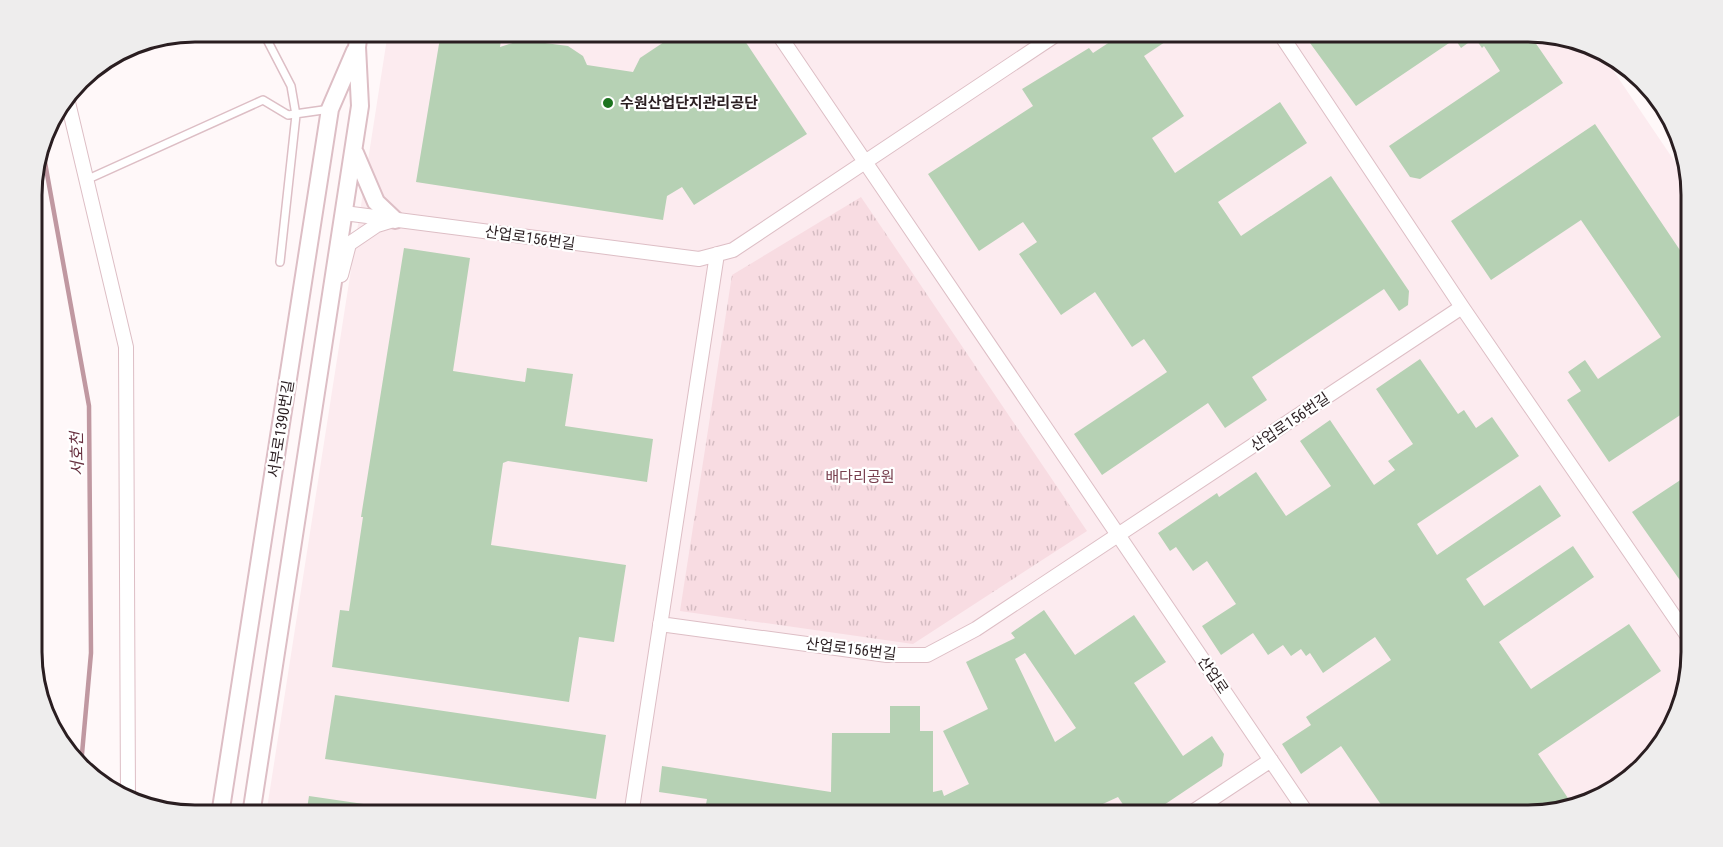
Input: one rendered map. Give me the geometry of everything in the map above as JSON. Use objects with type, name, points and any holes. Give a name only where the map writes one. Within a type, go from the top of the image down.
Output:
[{"type":"street","name":"서부로1390번길","points":[[222,805],[330,109],[357,42]]},
{"type":"street","name":"서부로1390번길","points":[[253,805],[360,106],[358,42]]},
{"type":"street","points":[[784,42],[1118,536]]},
{"type":"street","name":"산업로156번길","points":[[344,213],[699,259],[733,250],[1045,42]]},
{"type":"street","points":[[1286,42],[1462,307],[1681,625]]},
{"type":"street","points":[[69,108],[126,347],[128,789]]},
{"type":"street","points":[[354,149],[376,202],[395,220]]},
{"type":"street","points":[[315,208],[344,213]]},
{"type":"street","points":[[326,328],[349,244],[377,225],[395,220]]},
{"type":"street","points":[[633,805],[717,254]]},
{"type":"street","name":"산업로156번길","points":[[660,624],[887,655],[927,655],[976,629],[1462,307]]},
{"type":"street","name":"산업로","points":[[1118,536],[1301,805]]},
{"type":"street","points":[[1203,805],[1270,760]]},
{"type":"lane","points":[[268,42],[291,86],[296,116],[280,262]]},
{"type":"lane","points":[[86,180],[263,100],[288,115],[296,116],[330,109]]},
{"type":"shaded area","points":[[386,42],[1538,42],[1577,50],[1611,67],[1678,167],[1681,195],[1680,672],[1673,701],[1655,737],[1629,767],[1596,789],[1577,797],[1538,805],[268,805]]},
{"type":"green space","name":"배다리공원","points":[[861,197],[1087,531],[913,644],[680,611],[732,275]]},
{"type":"building","name":"수원산업단지관리공단","points":[[439,42],[501,42],[500,47],[516,42],[568,46],[583,56],[587,65],[633,72],[640,58],[664,42],[746,42],[807,134],[694,205],[682,187],[667,196],[663,220],[416,182]]},
{"type":"building","points":[[1110,42],[1165,42],[1144,56],[1184,116],[1152,138],[1175,173],[1280,102],[1307,143],[1218,202],[1241,236],[1331,176],[1409,291],[1408,305],[1399,311],[1384,289],[1252,377],[1267,400],[1225,428],[1208,403],[1102,475],[1074,434],[1167,372],[1144,339],[1132,347],[1095,292],[1061,315],[1019,254],[1037,242],[1023,222],[979,251],[928,174],[1033,106],[1022,89],[1089,48],[1093,53]]},
{"type":"building","points":[[1309,42],[1451,42],[1356,106]]},
{"type":"building","points":[[1457,42],[1469,42],[1461,48]]},
{"type":"building","points":[[1478,42],[1535,42],[1563,83],[1420,179],[1410,177],[1389,146],[1500,71],[1484,46],[1482,48]]},
{"type":"building","points":[[1595,124],[1681,252],[1681,415],[1609,462],[1567,400],[1581,391],[1568,372],[1585,360],[1598,379],[1661,337],[1581,220],[1491,280],[1451,221]]},
{"type":"building","points":[[404,248],[470,258],[453,371],[525,382],[527,368],[573,374],[565,426],[653,439],[647,482],[508,461],[503,463],[491,545],[626,565],[614,642],[579,637],[569,702],[332,667],[340,610],[349,611],[363,517],[361,517]]},
{"type":"building","points":[[1420,359],[1458,414],[1464,410],[1476,428],[1492,417],[1519,456],[1417,524],[1437,555],[1540,485],[1561,516],[1466,579],[1484,606],[1573,546],[1594,577],[1499,642],[1531,689],[1629,624],[1661,671],[1538,754],[1569,799],[1538,805],[1381,805],[1341,746],[1301,774],[1282,744],[1311,725],[1306,717],[1391,660],[1375,637],[1323,673],[1310,653],[1306,656],[1301,649],[1291,656],[1283,645],[1268,655],[1253,633],[1221,655],[1202,626],[1236,604],[1207,561],[1193,571],[1176,547],[1170,551],[1158,533],[1217,493],[1219,497],[1256,472],[1286,516],[1331,486],[1300,441],[1330,420],[1374,485],[1395,470],[1388,461],[1413,444],[1376,389]]},
{"type":"building","points":[[1681,480],[1681,582],[1632,512]]},
{"type":"building","points":[[1044,610],[1075,655],[1134,615],[1166,662],[1134,683],[1183,756],[1212,736],[1224,754],[1222,766],[1164,805],[1123,805],[1118,797],[1101,805],[706,805],[707,799],[659,792],[662,766],[831,792],[832,733],[890,733],[890,706],[920,706],[920,731],[933,731],[933,792],[942,790],[944,796],[969,784],[943,731],[988,709],[966,662],[1015,638],[1011,633]],"holes":[[[1025,653],[1076,728],[1055,742],[1015,659]]]},
{"type":"building","points":[[335,695],[606,735],[596,799],[325,759]]},
{"type":"building","points":[[309,796],[370,805],[308,805]]},
{"type":"waterway","name":"서호천","points":[[45,164],[89,406],[91,653],[82,754]]},
{"type":"place","name":"수원산업단지관리공단","points":[[608,103]]}]
